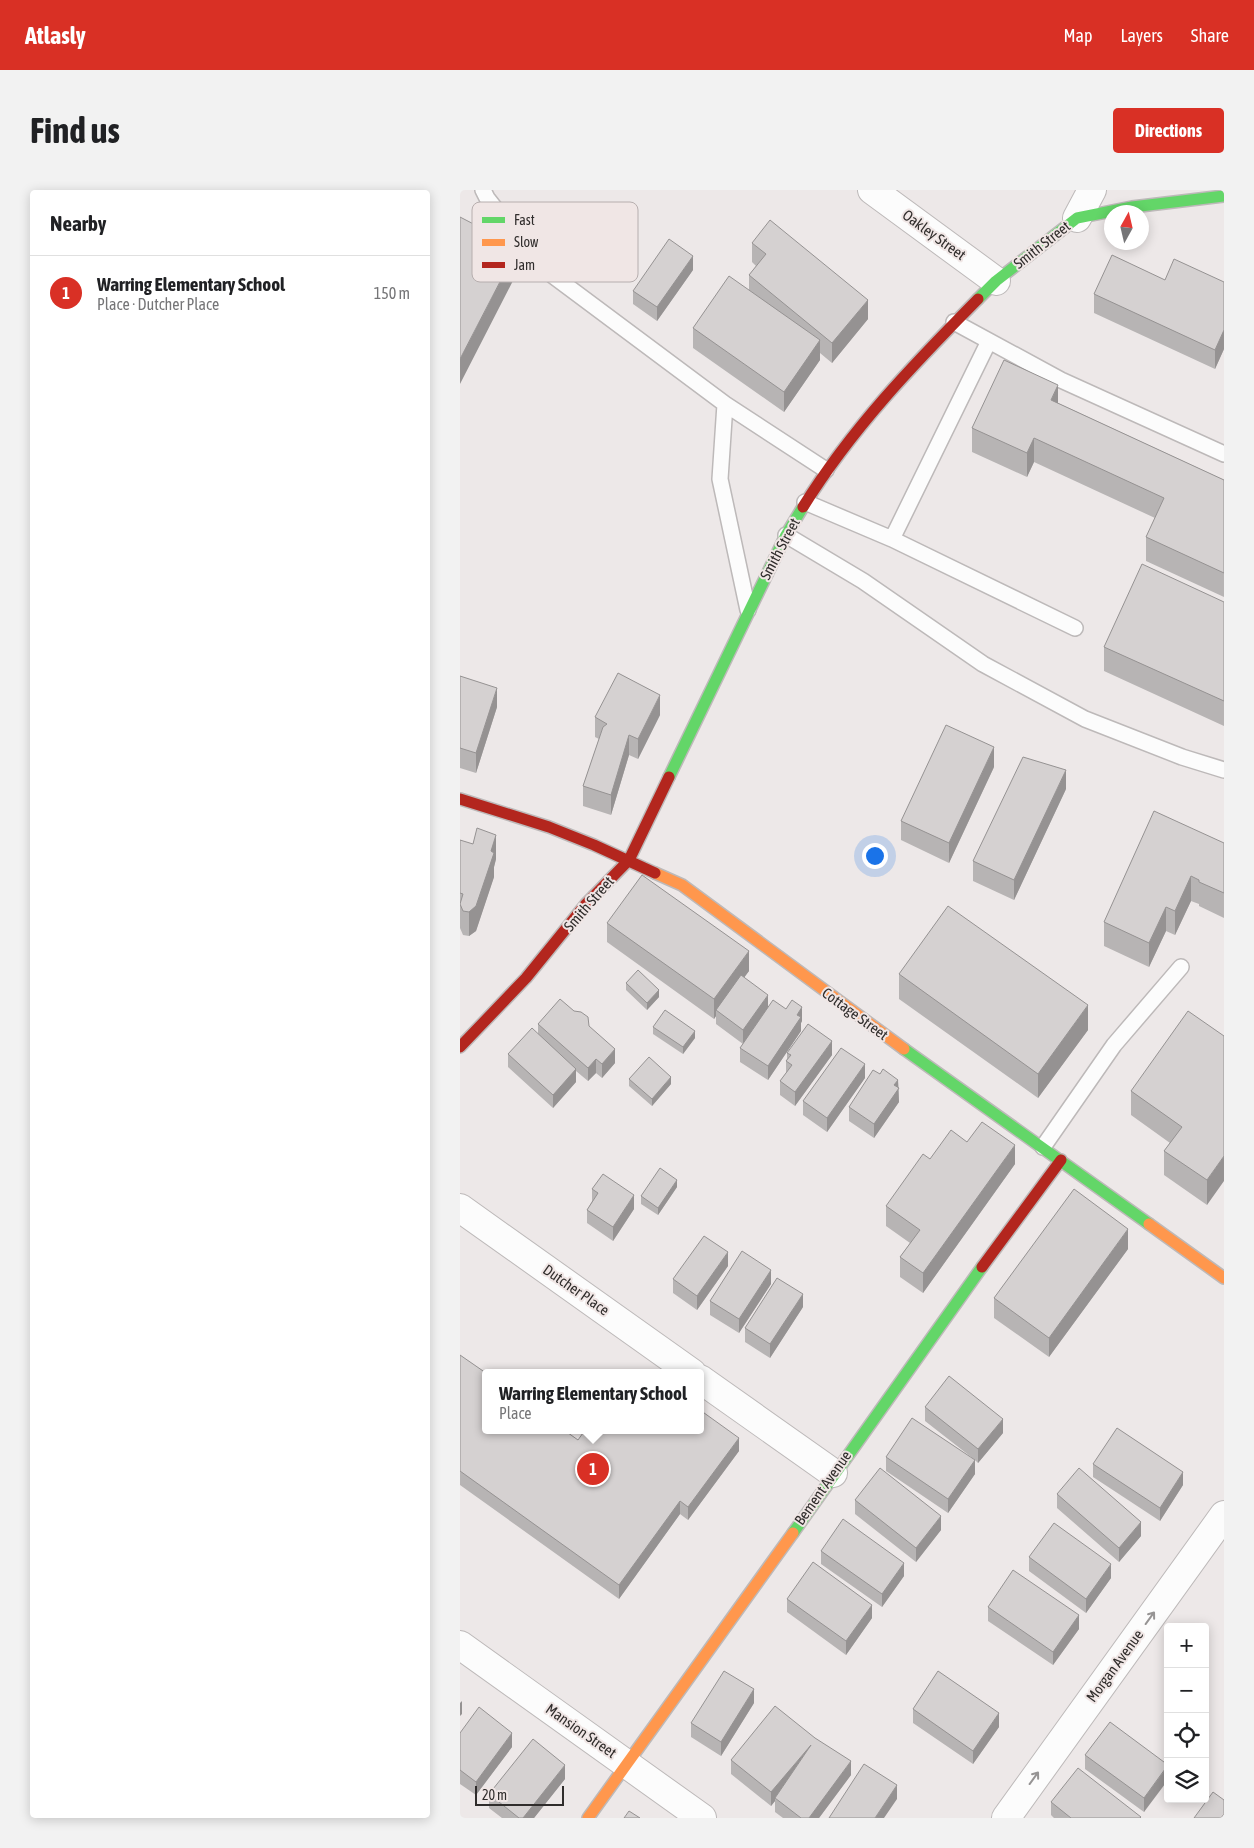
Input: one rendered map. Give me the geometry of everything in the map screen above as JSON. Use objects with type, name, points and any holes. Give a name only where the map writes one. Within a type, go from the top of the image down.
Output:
[{"type":"street","name":"Oakley Street","points":[[872,190],[996,281]]},
{"type":"street","points":[[1077,218],[1092,190]]},
{"type":"street","name":"Smith Street","points":[[460,1047],[526,978],[586,904],[629,860],[786,536],[826,470],[879,404],[954,322],[996,281],[1077,218],[1132,207],[1224,196]]},
{"type":"street","name":"Cottage Street","points":[[460,799],[549,827],[629,860],[682,885],[789,966],[1223,1274]]},
{"type":"street","name":"Bement Avenue","points":[[588,1818],[733,1617],[946,1315],[1061,1160]]},
{"type":"street","name":"Dutcher Place","points":[[460,1208],[686,1369]]},
{"type":"street","points":[[704,1382],[833,1473]]},
{"type":"street","name":"Morgan Avenue","points":[[1006,1818],[1224,1515]]},
{"type":"street","name":"Mansion Street","points":[[460,1645],[702,1818]]},
{"type":"lane","points":[[483,190],[490,202]]},
{"type":"lane","points":[[561,282],[725,404],[826,470]]},
{"type":"lane","points":[[954,322],[1061,380],[1224,454]]},
{"type":"lane","points":[[892,539],[989,341]]},
{"type":"lane","points":[[725,404],[720,480],[748,611]]},
{"type":"lane","points":[[805,502],[892,539],[1074,628]]},
{"type":"lane","points":[[786,536],[862,581],[983,664],[1085,719],[1182,757],[1224,770]]},
{"type":"lane","points":[[1043,1147],[1114,1045],[1181,966]]},
{"type":"building","points":[[460,217],[472,223],[472,282],[500,282],[460,359]]},
{"type":"building","points":[[770,220],[868,300],[832,343],[749,275],[766,254],[752,243]]},
{"type":"building","points":[[669,239],[693,256],[657,307],[633,291]]},
{"type":"building","points":[[1112,255],[1165,280],[1174,259],[1224,282],[1224,330],[1215,350],[1094,294]]},
{"type":"building","points":[[729,276],[820,340],[784,392],[693,328]]},
{"type":"building","points":[[1004,360],[1058,385],[1051,400],[1224,480],[1224,573],[1146,537],[1164,498],[1034,438],[1027,453],[972,428]]},
{"type":"building","points":[[1142,564],[1224,602],[1224,701],[1104,647]]},
{"type":"building","points":[[618,673],[660,695],[638,739],[629,735],[611,795],[583,786],[603,727],[607,724],[595,717]]},
{"type":"building","points":[[460,676],[497,688],[476,753],[460,748]]},
{"type":"building","points":[[946,725],[994,747],[949,843],[901,821]]},
{"type":"building","points":[[1023,757],[1066,770],[1014,880],[973,861]]},
{"type":"building","points":[[1154,811],[1224,843],[1224,893],[1199,882],[1199,880],[1191,876],[1175,911],[1166,907],[1149,943],[1104,922]]},
{"type":"building","points":[[477,828],[496,835],[491,851],[494,853],[476,906],[469,912],[463,911],[460,904],[463,894],[460,893],[460,840],[473,844]]},
{"type":"building","points":[[642,875],[749,951],[714,999],[607,923]]},
{"type":"building","points":[[948,906],[1088,1005],[1038,1074],[899,974]]},
{"type":"building","points":[[638,970],[659,990],[647,1003],[626,983]]},
{"type":"building","points":[[741,975],[768,995],[743,1030],[716,1010]]},
{"type":"building","points":[[560,999],[574,1011],[581,1012],[588,1017],[589,1026],[615,1049],[602,1064],[596,1059],[588,1068],[538,1024]]},
{"type":"building","points":[[773,1000],[786,1009],[792,1000],[802,1007],[797,1015],[801,1017],[768,1066],[740,1048]]},
{"type":"building","points":[[665,1010],[695,1031],[683,1047],[653,1027]]},
{"type":"building","points":[[1188,1011],[1224,1036],[1224,1156],[1207,1180],[1164,1151],[1182,1127],[1131,1091]]},
{"type":"building","points":[[808,1024],[832,1041],[795,1092],[780,1081],[792,1065],[786,1061],[791,1055],[787,1053]]},
{"type":"building","points":[[532,1028],[576,1069],[553,1095],[508,1054]]},
{"type":"building","points":[[841,1048],[865,1064],[827,1118],[803,1101]]},
{"type":"building","points":[[649,1057],[671,1077],[652,1099],[629,1079]]},
{"type":"building","points":[[883,1069],[898,1080],[894,1085],[899,1088],[874,1124],[849,1107],[873,1070],[880,1074]]},
{"type":"building","points":[[982,1122],[1015,1145],[923,1273],[900,1257],[920,1230],[886,1206],[923,1154],[930,1159],[951,1130],[967,1142]]},
{"type":"building","points":[[660,1168],[677,1180],[658,1208],[641,1196]]},
{"type":"building","points":[[603,1174],[634,1195],[613,1227],[587,1210],[598,1193],[592,1189]]},
{"type":"building","points":[[1074,1189],[1128,1229],[1049,1338],[994,1298]]},
{"type":"building","points":[[704,1236],[728,1252],[697,1296],[673,1279]]},
{"type":"building","points":[[742,1251],[771,1270],[739,1319],[710,1301]]},
{"type":"building","points":[[777,1278],[803,1294],[770,1344],[745,1328]]},
{"type":"building","points":[[460,1355],[482,1370],[482,1434],[570,1434],[578,1440],[582,1434],[704,1434],[704,1413],[739,1438],[688,1507],[680,1501],[619,1585],[460,1471]]},
{"type":"building","points":[[949,1376],[1003,1419],[978,1449],[925,1407]]},
{"type":"building","points":[[912,1418],[975,1460],[948,1499],[886,1457]]},
{"type":"building","points":[[1117,1428],[1183,1472],[1160,1508],[1093,1464]]},
{"type":"building","points":[[880,1468],[941,1516],[916,1548],[855,1500]]},
{"type":"building","points":[[1079,1468],[1141,1522],[1119,1548],[1057,1494]]},
{"type":"building","points":[[843,1519],[904,1563],[882,1594],[821,1551]]},
{"type":"building","points":[[1054,1523],[1111,1564],[1086,1599],[1029,1557]]},
{"type":"building","points":[[813,1562],[872,1605],[846,1641],[787,1599]]},
{"type":"building","points":[[1013,1570],[1079,1615],[1053,1652],[988,1607]]},
{"type":"building","points":[[724,1671],[754,1689],[721,1742],[691,1723]]},
{"type":"building","points":[[938,1671],[999,1713],[973,1751],[913,1709]]},
{"type":"building","points":[[775,1706],[815,1738],[851,1761],[809,1818],[801,1818],[775,1798],[811,1745],[771,1792],[731,1760]]},
{"type":"building","points":[[479,1707],[512,1733],[476,1782],[460,1770],[460,1733]]},
{"type":"building","points":[[1110,1722],[1164,1762],[1164,1770],[1144,1798],[1085,1755]]},
{"type":"building","points":[[533,1739],[565,1765],[523,1818],[519,1818],[489,1794]]},
{"type":"building","points":[[864,1764],[897,1785],[875,1818],[829,1818]]},
{"type":"building","points":[[1078,1768],[1141,1817],[1071,1818],[1051,1802]]},
{"type":"building","points":[[1213,1792],[1224,1800],[1224,1814],[1221,1818],[1194,1818],[1205,1803],[1209,1803],[1209,1797]]},
{"type":"building","points":[[629,1811],[640,1818],[624,1818]]},
{"type":"traffic: fast","points":[[978,299],[996,281],[1077,218],[1132,207],[1224,196]]},
{"type":"traffic: fast","points":[[669,777],[786,535],[803,507]]},
{"type":"traffic: fast","points":[[904,1049],[1149,1224]]},
{"type":"traffic: fast","points":[[793,1533],[982,1267]]},
{"type":"traffic: slow","points":[[655,873],[682,885],[904,1049]]},
{"type":"traffic: slow","points":[[1149,1224],[1224,1278]]},
{"type":"traffic: slow","points":[[588,1818],[793,1533]]},
{"type":"traffic: jam","points":[[803,507],[842,450],[884,398],[978,299]]},
{"type":"traffic: jam","points":[[460,1047],[526,978],[586,904],[629,860],[669,777]]},
{"type":"traffic: jam","points":[[460,799],[549,827],[655,873]]},
{"type":"traffic: jam","points":[[982,1267],[1061,1160]]},
{"type":"place","name":"Warring Elementary School","points":[[593,1469]]}]
